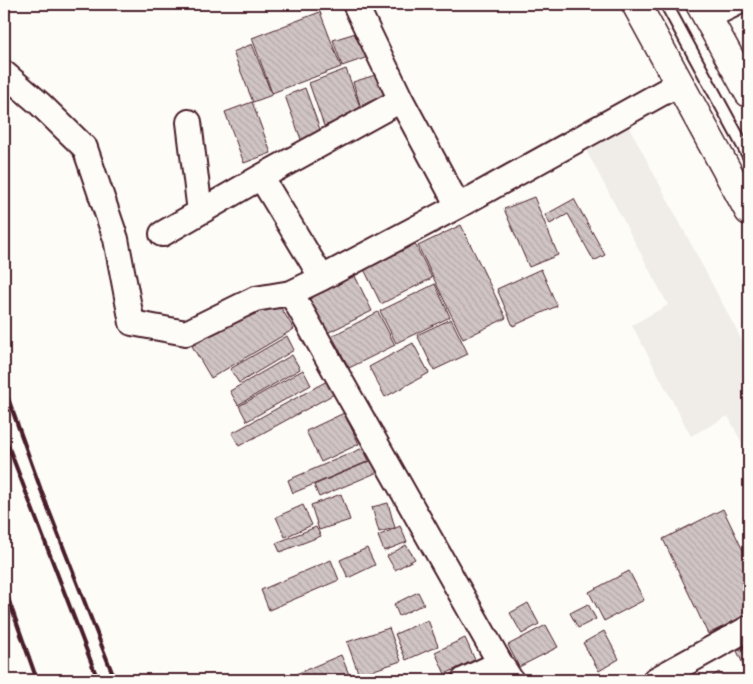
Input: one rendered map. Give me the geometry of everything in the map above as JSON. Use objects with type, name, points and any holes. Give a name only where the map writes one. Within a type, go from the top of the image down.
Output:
[{"type":"main road","points":[[636,4],[749,211]]},
{"type":"main road","points":[[704,10],[749,93]]},
{"type":"street","points":[[355,4],[401,100],[458,206]]},
{"type":"street","points":[[704,10],[735,4]]},
{"type":"street","points":[[4,73],[40,104],[85,148],[116,239],[132,323],[186,333],[255,299],[292,293],[322,278],[680,84]]},
{"type":"street","points":[[162,234],[401,100]]},
{"type":"street","points":[[189,122],[200,212]]},
{"type":"street","points":[[261,177],[322,278]]},
{"type":"street","points":[[292,293],[506,672],[464,680]]},
{"type":"street","points":[[655,680],[749,628]]},
{"type":"lane","points":[[666,4],[749,157]]},
{"type":"shaded area","points":[[627,123],[749,354],[749,457],[728,416],[691,436],[632,325],[668,305],[584,146]]},
{"type":"building","points":[[320,12],[341,67],[272,93],[252,38]]},
{"type":"building","points":[[359,32],[368,57],[342,66],[333,40]]},
{"type":"building","points":[[252,44],[272,95],[253,102],[233,52]]},
{"type":"building","points":[[346,69],[362,112],[324,126],[309,83]]},
{"type":"building","points":[[382,73],[389,96],[360,105],[353,82]]},
{"type":"building","points":[[305,88],[322,135],[302,142],[285,96]]},
{"type":"building","points":[[252,102],[271,153],[244,163],[225,112]]},
{"type":"building","points":[[534,197],[558,255],[529,267],[504,209]]},
{"type":"building","points":[[574,199],[605,255],[594,261],[568,214],[550,224],[545,215]]},
{"type":"building","points":[[461,225],[506,318],[463,339],[418,246]]},
{"type":"building","points":[[414,242],[432,278],[381,304],[363,267]]},
{"type":"building","points":[[541,269],[557,306],[513,326],[497,289]]},
{"type":"building","points":[[353,272],[372,311],[323,335],[304,296]]},
{"type":"building","points":[[435,284],[450,317],[396,343],[380,311]]},
{"type":"building","points":[[275,298],[294,329],[211,378],[192,346]]},
{"type":"building","points":[[378,312],[395,345],[349,368],[332,336]]},
{"type":"building","points":[[451,319],[468,354],[434,370],[417,335]]},
{"type":"building","points":[[287,336],[294,350],[239,383],[230,369]]},
{"type":"building","points":[[413,343],[429,373],[385,397],[369,367]]},
{"type":"building","points":[[292,355],[300,369],[238,405],[230,391]]},
{"type":"building","points":[[303,370],[311,385],[247,421],[239,406]]},
{"type":"building","points":[[329,380],[336,393],[239,446],[232,433]]},
{"type":"building","points":[[344,413],[359,444],[321,462],[306,431]]},
{"type":"building","points":[[363,448],[369,461],[293,493],[288,480]]},
{"type":"building","points":[[373,460],[378,472],[319,497],[314,485]]},
{"type":"building","points":[[341,494],[350,520],[319,530],[311,505]]},
{"type":"building","points":[[388,503],[395,528],[379,532],[372,507]]},
{"type":"building","points":[[303,505],[312,525],[285,537],[276,517]]},
{"type":"building","points":[[723,509],[749,563],[749,614],[708,634],[663,539]]},
{"type":"building","points":[[400,526],[407,542],[384,551],[378,536]]},
{"type":"building","points":[[316,527],[321,536],[280,552],[276,543]]},
{"type":"building","points":[[406,545],[415,559],[395,570],[387,556]]},
{"type":"building","points":[[367,548],[375,565],[348,578],[340,560]]},
{"type":"building","points":[[331,560],[339,580],[269,610],[261,590]]},
{"type":"building","points":[[629,571],[644,600],[604,621],[589,592]]},
{"type":"building","points":[[418,592],[424,604],[399,616],[394,604]]},
{"type":"building","points":[[528,603],[539,624],[522,634],[510,613]]},
{"type":"building","points":[[588,604],[596,619],[578,628],[570,613]]},
{"type":"building","points":[[428,620],[438,646],[406,660],[395,634]]},
{"type":"building","points":[[546,625],[558,647],[519,667],[508,645]]},
{"type":"building","points":[[389,628],[401,661],[359,675],[347,642]]},
{"type":"building","points":[[604,631],[619,659],[599,671],[583,643]]},
{"type":"building","points":[[465,638],[475,660],[445,674],[435,652]]},
{"type":"building","points":[[749,645],[749,677],[737,651]]},
{"type":"building","points":[[341,655],[350,677],[343,680],[299,680],[296,674]]},
{"type":"building","points":[[719,672],[724,680],[706,680]]},
{"type":"railway","points":[[4,387],[41,490],[115,680]]},
{"type":"railway","points":[[4,435],[98,680]]},
{"type":"railway","points":[[4,587],[37,680]]}]
